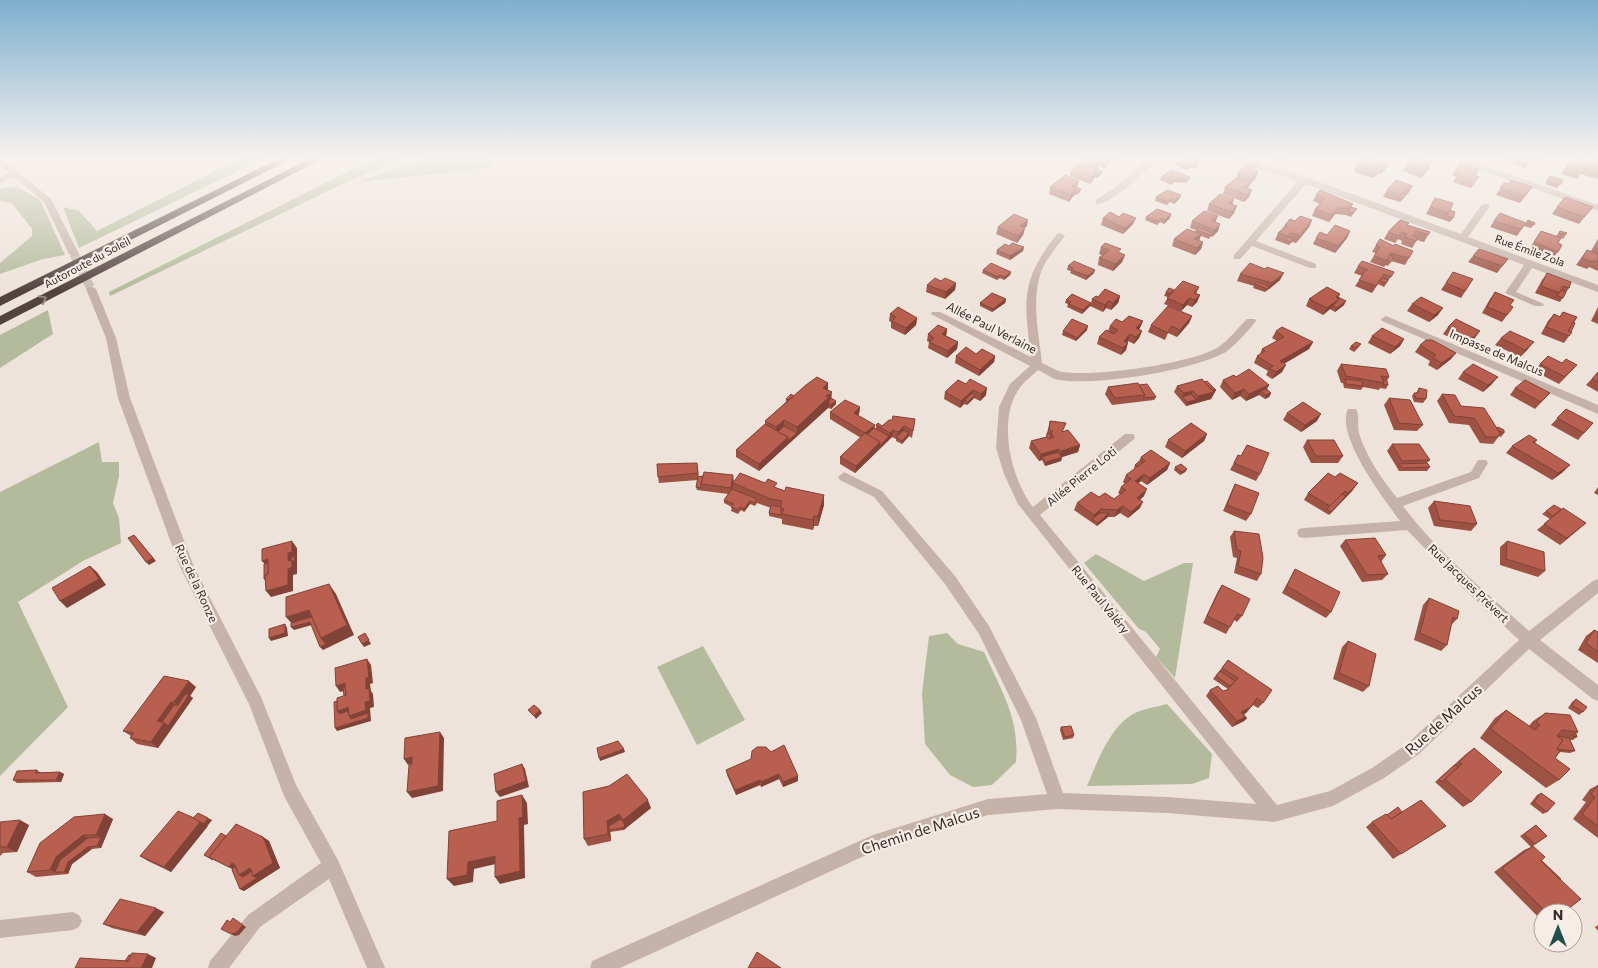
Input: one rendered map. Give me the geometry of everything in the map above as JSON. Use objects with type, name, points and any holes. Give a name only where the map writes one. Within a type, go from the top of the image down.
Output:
[{"type":"highway","name":"Autoroute du Soleil","points":[[0,302],[200,202]]},
{"type":"highway","name":"Autoroute du Soleil","points":[[0,321],[232,202]]},
{"type":"street","points":[[49,202],[74,254]]},
{"type":"street","points":[[1237,257],[1285,202]]},
{"type":"street","name":"Rue Émile Zola","points":[[1363,202],[1598,289]]},
{"type":"street","points":[[1581,202],[1598,208]]},
{"type":"street","points":[[1462,239],[1485,206]]},
{"type":"street","points":[[1036,365],[1032,316],[1034,279],[1044,257],[1060,236]]},
{"type":"street","points":[[1251,242],[1313,266]]},
{"type":"street","points":[[1530,263],[1510,293],[1539,304]]},
{"type":"street","name":"Rue de la Ronze","points":[[91,289],[111,338],[124,398],[187,568],[256,702],[290,790],[332,866],[376,968]]},
{"type":"street","name":"Allée Paul Verlaine","points":[[936,314],[1058,376],[1084,377],[1147,371],[1191,361],[1221,350],[1251,321]]},
{"type":"street","name":"Impasse de Malcus","points":[[1386,319],[1598,410]]},
{"type":"street","name":"Rue Paul Valéry","points":[[1036,365],[1014,387],[1005,407],[1002,448],[1010,474],[1024,504],[1270,814]]},
{"type":"street","name":"Rue Jacques Prévert","points":[[1352,412],[1353,432],[1373,475],[1410,525],[1466,582],[1529,640],[1598,694]]},
{"type":"street","name":"Allée Pierre Loti","points":[[1033,514],[1129,437]]},
{"type":"street","points":[[1395,504],[1475,475],[1482,463]]},
{"type":"street","points":[[844,476],[878,494],[950,580],[984,630],[1028,718],[1058,801]]},
{"type":"street","points":[[1304,532],[1410,525]]},
{"type":"street","name":"Rue de Malcus","points":[[1270,814],[1333,798],[1378,773],[1413,749],[1529,640],[1598,585]]},
{"type":"street","name":"Chemin de Malcus","points":[[599,968],[873,843],[988,808],[1058,801],[1167,805],[1270,814]]},
{"type":"street","points":[[218,968],[254,921],[332,866]]},
{"type":"street","points":[[0,929],[73,921]]},
{"type":"green space","points":[[7,202],[41,202],[65,255],[43,259],[0,274],[0,263],[32,236],[32,229],[12,203]]},
{"type":"green space","points":[[154,202],[174,202],[79,248],[63,207],[79,211],[97,231]]},
{"type":"green space","points":[[287,202],[305,202],[110,296],[109,292]]},
{"type":"green space","points":[[48,310],[53,334],[0,368],[0,335]]},
{"type":"green space","points":[[99,442],[102,462],[119,462],[119,476],[113,503],[119,518],[121,543],[83,561],[18,602],[68,707],[0,776],[0,492]]},
{"type":"green space","points":[[1096,554],[1144,581],[1184,563],[1193,563],[1175,678],[1156,657],[1160,649],[1146,632],[1139,629],[1084,563]]},
{"type":"green space","points":[[947,633],[958,644],[984,652],[1003,692],[1012,718],[1015,732],[1016,762],[992,785],[973,787],[950,775],[925,744],[922,693],[929,636]]},
{"type":"green space","points":[[703,646],[745,720],[697,745],[657,667]]},
{"type":"green space","points":[[1167,704],[1212,754],[1209,778],[1192,784],[1087,786],[1105,747],[1117,728],[1137,712]]},
{"type":"building","points":[[1211,202],[1229,202],[1237,206],[1231,212],[1209,204]]},
{"type":"building","points":[[1321,202],[1349,202],[1353,204],[1349,208],[1338,208],[1332,215],[1315,209]]},
{"type":"building","points":[[1433,202],[1453,203],[1449,213],[1430,207]]},
{"type":"building","points":[[1561,202],[1579,202],[1593,207],[1584,217],[1557,207]]},
{"type":"building","points":[[1351,207],[1357,209],[1353,213],[1348,212]]},
{"type":"building","points":[[1157,209],[1171,214],[1165,220],[1161,219],[1158,221],[1146,217]]},
{"type":"building","points":[[1450,210],[1455,212],[1453,218],[1447,216]]},
{"type":"building","points":[[1204,211],[1218,216],[1211,220],[1220,224],[1215,230],[1192,221]]},
{"type":"building","points":[[1110,212],[1119,217],[1123,213],[1136,218],[1125,228],[1103,218]]},
{"type":"building","points":[[1500,213],[1526,223],[1521,229],[1494,221]]},
{"type":"building","points":[[1014,214],[1028,220],[1020,226],[1025,228],[1018,236],[998,227]]},
{"type":"building","points":[[1300,216],[1312,220],[1300,236],[1292,233],[1287,236],[1278,233],[1287,226],[1285,225],[1290,219],[1295,221]]},
{"type":"building","points":[[1400,220],[1409,223],[1407,225],[1430,232],[1428,235],[1416,231],[1413,236],[1418,238],[1416,241],[1405,237],[1407,234],[1402,232],[1399,236],[1388,232]]},
{"type":"building","points":[[1528,220],[1535,223],[1534,225],[1527,222]]},
{"type":"building","points":[[1335,225],[1350,231],[1339,246],[1316,238],[1320,232],[1327,235]]},
{"type":"building","points":[[1198,227],[1213,233],[1210,235],[1196,230]]},
{"type":"building","points":[[1187,229],[1201,234],[1194,239],[1203,242],[1197,248],[1174,239]]},
{"type":"building","points":[[1541,231],[1561,238],[1558,243],[1562,245],[1558,252],[1534,242]]},
{"type":"building","points":[[1560,231],[1567,233],[1565,235],[1559,233]]},
{"type":"building","points":[[1288,237],[1294,238],[1291,242],[1285,240]]},
{"type":"building","points":[[1380,239],[1394,246],[1395,244],[1413,251],[1409,258],[1390,253],[1388,261],[1374,256],[1380,247],[1376,245]]},
{"type":"building","points":[[1012,243],[1024,247],[1010,256],[997,250],[1005,244],[1009,246]]},
{"type":"building","points":[[1105,243],[1121,249],[1118,252],[1125,255],[1115,264],[1100,258],[1109,250],[1101,247]]},
{"type":"building","points":[[1479,249],[1508,259],[1502,266],[1473,256]]},
{"type":"building","points":[[1587,250],[1598,254],[1598,262],[1582,258]]},
{"type":"building","points":[[1389,256],[1394,256],[1390,263],[1386,260],[1388,261]]},
{"type":"building","points":[[1074,261],[1095,270],[1088,276],[1071,270],[1073,268],[1068,266]]},
{"type":"building","points":[[1362,261],[1394,272],[1391,277],[1384,274],[1376,286],[1359,280],[1368,270],[1358,266]]},
{"type":"building","points":[[991,263],[1011,272],[1005,277],[1000,275],[998,277],[983,270]]},
{"type":"building","points":[[1250,263],[1265,269],[1267,267],[1284,273],[1272,283],[1240,274]]},
{"type":"building","points":[[1453,272],[1473,279],[1465,291],[1446,283]]},
{"type":"building","points":[[1547,273],[1571,282],[1569,288],[1563,286],[1560,293],[1541,286]]},
{"type":"building","points":[[935,278],[941,281],[945,278],[956,283],[946,292],[927,285]]},
{"type":"building","points":[[1382,278],[1388,280],[1386,283],[1380,281]]},
{"type":"building","points":[[1183,281],[1199,287],[1194,293],[1200,295],[1195,300],[1189,298],[1183,305],[1167,298]]},
{"type":"building","points":[[1257,282],[1269,286],[1267,289],[1255,284]]},
{"type":"building","points":[[1327,287],[1340,294],[1336,297],[1339,299],[1327,308],[1309,299]]},
{"type":"building","points":[[1169,288],[1174,290],[1170,294],[1166,292]]},
{"type":"building","points":[[1105,289],[1120,296],[1113,303],[1108,301],[1105,305],[1092,299],[1096,296],[1098,297]]},
{"type":"building","points":[[1561,290],[1566,292],[1563,298],[1557,296]]},
{"type":"building","points":[[1495,292],[1514,300],[1510,305],[1513,307],[1507,315],[1487,307]]},
{"type":"building","points":[[992,293],[1006,299],[993,309],[980,303]]},
{"type":"building","points":[[1072,294],[1091,303],[1083,310],[1068,304],[1071,302],[1066,300]]},
{"type":"building","points":[[1338,297],[1346,301],[1337,308],[1332,306],[1339,299]]},
{"type":"building","points":[[1421,297],[1443,308],[1434,315],[1412,304]]},
{"type":"building","points":[[1168,306],[1192,316],[1180,330],[1171,326],[1168,333],[1151,325]]},
{"type":"building","points":[[898,307],[917,318],[906,328],[892,321],[896,317],[890,314]]},
{"type":"building","points":[[1563,312],[1577,317],[1568,331],[1572,332],[1569,336],[1546,327],[1554,314],[1560,317]]},
{"type":"building","points":[[1129,316],[1143,321],[1136,328],[1142,331],[1136,337],[1130,334],[1124,341],[1128,343],[1123,348],[1099,337],[1106,330],[1114,334],[1118,330],[1110,326],[1116,319],[1122,322]]},
{"type":"building","points":[[1072,319],[1088,326],[1077,338],[1063,331]]},
{"type":"building","points":[[1456,319],[1480,331],[1471,339],[1448,327]]},
{"type":"building","points":[[1573,322],[1575,323],[1571,332],[1568,331]]},
{"type":"building","points":[[938,325],[947,329],[942,334],[958,342],[948,351],[929,342],[934,338],[928,334]]},
{"type":"building","points":[[1282,327],[1313,342],[1280,361],[1286,365],[1276,372],[1269,368],[1273,366],[1257,356],[1265,351],[1262,349],[1284,337],[1276,331]]},
{"type":"building","points":[[1382,328],[1404,339],[1395,347],[1372,336]]},
{"type":"building","points":[[1510,331],[1534,342],[1525,350],[1501,338]]},
{"type":"building","points":[[1426,340],[1432,340],[1456,353],[1442,363],[1433,358],[1436,355],[1420,345]]},
{"type":"building","points":[[1356,342],[1361,344],[1356,348],[1351,346]]},
{"type":"building","points":[[966,347],[976,354],[982,349],[995,356],[980,370],[956,356]]},
{"type":"building","points":[[1548,356],[1562,363],[1566,359],[1577,365],[1565,377],[1540,364]]},
{"type":"building","points":[[1341,364],[1386,369],[1389,377],[1381,376],[1384,383],[1346,376]]},
{"type":"building","points":[[1473,364],[1498,377],[1488,385],[1463,372]]},
{"type":"building","points":[[1249,369],[1269,385],[1249,394],[1244,389],[1235,393],[1223,380],[1234,375],[1236,377]]},
{"type":"building","points":[[1598,372],[1598,382],[1592,379]]},
{"type":"building","points":[[817,377],[828,383],[823,388],[832,392],[797,427],[784,420],[776,427],[765,421],[806,385]]},
{"type":"building","points":[[970,379],[987,388],[981,394],[973,390],[961,401],[945,392],[958,380],[966,384]]},
{"type":"building","points":[[1202,379],[1214,392],[1198,396],[1193,391],[1184,393],[1177,386]]},
{"type":"building","points":[[1345,379],[1362,381],[1363,386],[1346,384]]},
{"type":"building","points":[[1383,380],[1387,381],[1388,385],[1383,385]]},
{"type":"building","points":[[1525,380],[1550,393],[1541,402],[1515,388]]},
{"type":"building","points":[[1207,381],[1216,390],[1213,390],[1204,382]]},
{"type":"building","points":[[1138,383],[1145,395],[1115,398],[1108,387]]},
{"type":"building","points":[[1147,384],[1156,397],[1143,398],[1145,395],[1139,385]]},
{"type":"building","points":[[1419,388],[1427,390],[1426,399],[1416,398],[1414,393],[1418,393]]},
{"type":"building","points":[[1266,389],[1271,393],[1266,395],[1261,391]]},
{"type":"building","points":[[972,393],[975,395],[968,402],[965,400]]},
{"type":"building","points":[[791,394],[794,396],[788,400],[786,399]]},
{"type":"building","points":[[1191,394],[1196,400],[1187,402],[1182,397]]},
{"type":"building","points":[[1442,394],[1455,395],[1461,406],[1484,408],[1500,433],[1498,437],[1486,437],[1474,418],[1454,416]]},
{"type":"building","points":[[831,398],[836,401],[831,405],[829,401]]},
{"type":"building","points":[[1389,398],[1410,400],[1423,425],[1399,423]]},
{"type":"building","points":[[845,400],[860,407],[854,413],[875,425],[865,433],[830,412]]},
{"type":"building","points":[[1303,402],[1321,414],[1305,425],[1287,413]]},
{"type":"building","points":[[1566,409],[1593,423],[1584,433],[1557,418]]},
{"type":"building","points":[[893,416],[915,419],[913,431],[904,426],[898,432],[893,430],[890,433],[876,425],[878,423],[882,426],[889,420],[892,420]]},
{"type":"building","points":[[1050,421],[1066,423],[1062,432],[1068,430],[1080,445],[1061,451],[1059,449],[1041,454],[1031,441],[1054,437],[1051,433],[1053,431],[1049,430]]},
{"type":"building","points":[[1191,423],[1207,434],[1185,451],[1168,440]]},
{"type":"building","points":[[765,424],[788,437],[759,464],[736,450]]},
{"type":"building","points":[[784,426],[797,433],[788,441],[788,437],[778,432]]},
{"type":"building","points":[[1498,427],[1504,430],[1504,433],[1497,429]]},
{"type":"building","points":[[874,428],[889,436],[880,446],[880,442],[867,435]]},
{"type":"building","points":[[904,430],[909,433],[902,441],[896,437]]},
{"type":"building","points":[[865,433],[880,442],[856,466],[840,457]]},
{"type":"building","points":[[1047,433],[1051,434],[1051,438],[1047,437]]},
{"type":"building","points":[[1529,435],[1537,440],[1533,442],[1570,465],[1558,473],[1512,446]]},
{"type":"building","points":[[1307,440],[1334,440],[1343,456],[1316,456]]},
{"type":"building","points":[[1392,444],[1419,444],[1430,460],[1402,461]]},
{"type":"building","points":[[1247,445],[1269,453],[1260,474],[1234,463],[1238,455],[1241,456]]},
{"type":"building","points":[[1151,450],[1170,463],[1150,478],[1144,474],[1135,481],[1147,489],[1137,498],[1143,502],[1131,512],[1123,506],[1117,510],[1101,509],[1094,515],[1077,503],[1091,492],[1099,497],[1105,493],[1114,499],[1126,490],[1121,487],[1131,479],[1126,475],[1145,461],[1141,457]]},
{"type":"building","points":[[1058,452],[1062,457],[1046,462],[1042,457]]},
{"type":"building","points":[[697,463],[698,473],[658,477],[657,464]]},
{"type":"building","points":[[1427,463],[1430,467],[1402,468],[1399,464]]},
{"type":"building","points":[[1181,464],[1187,469],[1182,472],[1175,467]]},
{"type":"building","points":[[704,472],[733,475],[731,488],[701,484]]},
{"type":"building","points":[[740,473],[765,483],[768,479],[777,483],[774,487],[785,491],[786,487],[824,495],[818,516],[814,516],[813,520],[782,514],[784,509],[780,508],[782,501],[771,499],[733,483]]},
{"type":"building","points":[[1328,473],[1335,477],[1340,473],[1358,483],[1348,493],[1345,491],[1330,506],[1308,493]]},
{"type":"building","points":[[703,476],[701,488],[696,487],[698,477]]},
{"type":"building","points":[[1235,484],[1259,493],[1251,514],[1227,505]]},
{"type":"building","points":[[732,489],[757,499],[754,503],[750,501],[744,509],[740,507],[738,510],[731,507],[734,504],[724,500]]},
{"type":"building","points":[[1342,494],[1346,496],[1331,512],[1327,509]]},
{"type":"building","points":[[1434,501],[1470,506],[1477,524],[1440,520]]},
{"type":"building","points":[[771,505],[781,507],[781,515],[769,513]]},
{"type":"building","points":[[1554,505],[1561,509],[1553,516],[1546,511]]},
{"type":"building","points":[[1563,508],[1586,523],[1567,538],[1544,524]]},
{"type":"building","points":[[1100,513],[1109,513],[1098,523],[1092,519]]},
{"type":"building","points":[[1234,531],[1259,534],[1263,558],[1261,574],[1238,566],[1241,551],[1237,550]]},
{"type":"building","points":[[134,535],[153,558],[146,562],[128,538]]},
{"type":"building","points":[[1375,538],[1386,555],[1378,556],[1388,574],[1367,575],[1345,540]]},
{"type":"building","points":[[292,541],[292,552],[288,553],[288,561],[292,560],[292,567],[288,569],[288,585],[266,591],[265,575],[268,574],[268,559],[262,561],[262,549]]},
{"type":"building","points":[[1507,541],[1544,552],[1545,571],[1506,559]]},
{"type":"building","points":[[294,556],[295,563],[291,561],[291,557]]},
{"type":"building","points":[[268,563],[268,574],[265,575],[264,579],[264,564]]},
{"type":"building","points":[[90,566],[99,579],[60,601],[52,588]]},
{"type":"building","points":[[1295,569],[1340,592],[1331,612],[1287,586]]},
{"type":"building","points":[[329,584],[347,625],[321,638],[309,610],[286,617],[286,597]]},
{"type":"building","points":[[1222,585],[1250,599],[1242,616],[1237,614],[1230,627],[1207,616]]},
{"type":"building","points":[[1429,598],[1459,611],[1457,619],[1453,617],[1447,645],[1420,633]]},
{"type":"building","points":[[312,617],[321,638],[326,644],[320,647],[310,622],[291,627],[291,623]]},
{"type":"building","points":[[285,624],[285,633],[269,638],[269,629]]},
{"type":"building","points":[[1594,630],[1598,632],[1598,652],[1586,643]]},
{"type":"building","points":[[365,633],[369,640],[362,644],[358,637]]},
{"type":"building","points":[[1348,641],[1376,654],[1369,686],[1339,673]]},
{"type":"building","points":[[367,659],[369,677],[366,678],[366,689],[369,688],[370,701],[365,702],[366,710],[349,716],[348,707],[337,711],[337,698],[346,695],[345,683],[336,686],[335,668]]},
{"type":"building","points":[[1228,660],[1272,690],[1263,703],[1257,698],[1251,707],[1241,712],[1245,717],[1237,721],[1210,690],[1218,686],[1223,691],[1227,690],[1238,678],[1222,668]]},
{"type":"building","points":[[1220,671],[1235,681],[1230,686],[1216,676]]},
{"type":"building","points":[[164,676],[189,681],[157,721],[164,723],[151,742],[130,738],[134,733],[123,731]]},
{"type":"building","points":[[345,687],[346,695],[344,696],[343,688]]},
{"type":"building","points":[[185,694],[189,695],[168,726],[162,722],[174,705],[178,705]]},
{"type":"building","points":[[1576,699],[1587,707],[1583,712],[1572,705]]},
{"type":"building","points":[[337,701],[337,711],[339,714],[348,711],[351,719],[368,713],[368,718],[335,728],[334,702]]},
{"type":"building","points":[[534,705],[540,710],[534,716],[528,710]]},
{"type":"building","points":[[1506,710],[1535,730],[1540,725],[1536,722],[1545,713],[1570,715],[1578,732],[1562,730],[1557,736],[1563,740],[1557,749],[1560,751],[1555,758],[1570,769],[1559,780],[1491,729]]},
{"type":"building","points":[[1071,726],[1074,735],[1065,737],[1061,727]]},
{"type":"building","points":[[440,732],[438,786],[407,792],[409,765],[412,765],[412,757],[404,759],[405,738]]},
{"type":"building","points":[[1557,736],[1569,738],[1575,751],[1557,749],[1563,740]]},
{"type":"building","points":[[618,741],[624,749],[599,758],[597,748]]},
{"type":"building","points":[[784,745],[798,776],[783,782],[779,774],[735,790],[726,770],[751,759],[752,751],[757,747],[766,747],[771,752]]},
{"type":"building","points":[[1474,748],[1502,772],[1471,802],[1445,779],[1462,764],[1459,762]]},
{"type":"building","points":[[522,764],[526,781],[496,792],[494,774]]},
{"type":"building","points":[[1455,765],[1458,767],[1442,782],[1439,779]]},
{"type":"building","points":[[37,770],[35,773],[60,772],[56,780],[13,780],[17,771]]},
{"type":"building","points":[[627,774],[648,800],[623,820],[619,814],[607,821],[608,834],[584,839],[583,792],[609,786]]},
{"type":"building","points":[[1598,785],[1598,826],[1582,814],[1595,797],[1591,794]]},
{"type":"building","points":[[1541,793],[1555,803],[1547,812],[1534,802]]},
{"type":"building","points":[[522,795],[523,817],[519,818],[520,871],[495,877],[495,856],[468,862],[467,875],[447,879],[449,831],[497,821],[497,801]]},
{"type":"building","points":[[1421,800],[1446,826],[1401,854],[1372,822],[1386,814],[1391,819]]},
{"type":"building","points":[[1398,807],[1402,812],[1391,819],[1387,815]]},
{"type":"building","points":[[178,811],[201,821],[164,867],[140,856]]},
{"type":"building","points":[[198,813],[208,818],[204,824],[193,818]]},
{"type":"building","points":[[105,814],[96,835],[83,835],[56,857],[50,870],[27,872],[40,843],[74,817]]},
{"type":"building","points":[[621,819],[625,825],[623,828],[609,830],[609,826]]},
{"type":"building","points":[[20,820],[7,847],[0,847],[0,822]]},
{"type":"building","points":[[236,824],[263,837],[273,863],[253,876],[250,868],[239,875],[235,865],[232,863],[229,867],[209,857]]},
{"type":"building","points":[[1536,825],[1547,836],[1535,844],[1524,834]]},
{"type":"building","points":[[221,833],[226,836],[209,857],[213,860],[204,855]]},
{"type":"building","points":[[101,837],[97,846],[88,847],[68,862],[64,872],[55,872],[60,860],[88,838]]},
{"type":"building","points":[[1533,846],[1545,857],[1541,861],[1581,899],[1576,903],[1537,903],[1502,868]]},
{"type":"building","points":[[1541,861],[1561,879],[1560,880]]},
{"type":"building","points":[[235,866],[239,875],[243,877],[252,871],[253,876],[257,878],[240,889],[232,870]]},
{"type":"building","points":[[120,899],[156,908],[137,932],[103,924]]},
{"type":"building","points":[[233,918],[243,925],[236,933],[231,934],[221,929],[227,920],[230,922]]},
{"type":"building","points":[[757,952],[781,968],[748,968]]},
{"type":"building","points":[[132,953],[148,954],[141,968],[75,968],[80,958],[128,961]]},
{"type":"tunnel","points":[[74,254],[91,289]]}]
